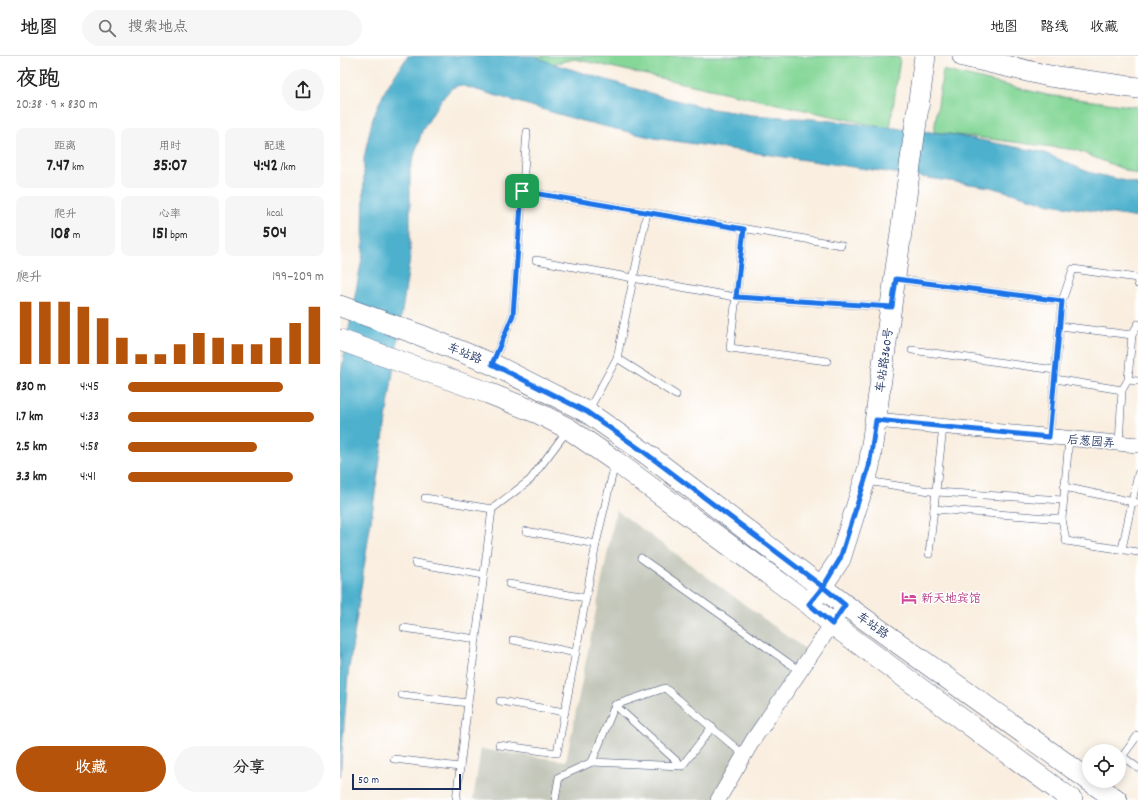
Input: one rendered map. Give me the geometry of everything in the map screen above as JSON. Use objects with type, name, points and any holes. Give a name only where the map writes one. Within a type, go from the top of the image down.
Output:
[{"type":"main road","name":"车站路360号","points":[[809,604],[823,587],[840,559],[869,467],[926,56]]},
{"type":"main road","points":[[963,56],[1049,76],[1138,88]]},
{"type":"main road","name":"车站路","points":[[347,308],[492,364],[587,412],[644,452],[845,605],[1082,772]]},
{"type":"main road","name":"车站路","points":[[341,340],[488,393],[538,413],[569,429],[615,461],[809,604],[832,624],[1072,800]]},
{"type":"main road","name":"车站路","points":[[1103,788],[1117,800]]},
{"type":"street","name":"后葱园弄","points":[[876,420],[1138,445]]},
{"type":"street","points":[[718,800],[744,755],[845,605]]},
{"type":"lane","points":[[492,364],[513,315],[527,132]]},
{"type":"lane","points":[[522,191],[841,245]]},
{"type":"lane","points":[[587,412],[617,358],[647,212]]},
{"type":"lane","points":[[744,229],[730,348],[827,361]]},
{"type":"lane","points":[[536,260],[736,297],[892,307]]},
{"type":"lane","points":[[1049,437],[1062,301],[1073,269],[1137,278],[1138,284]]},
{"type":"lane","points":[[896,279],[1062,301]]},
{"type":"lane","points":[[1119,444],[1122,390],[1128,380],[1132,335],[1138,324]]},
{"type":"lane","points":[[1060,326],[1132,335]]},
{"type":"lane","points":[[912,350],[1055,370]]},
{"type":"lane","points":[[617,358],[676,395]]},
{"type":"lane","points":[[1055,379],[1122,390]]},
{"type":"lane","points":[[1128,380],[1138,381]]},
{"type":"lane","points":[[929,554],[943,427]]},
{"type":"lane","points":[[456,800],[492,509],[530,480],[569,429]]},
{"type":"lane","points":[[1069,439],[1062,519],[1066,541],[1138,552]]},
{"type":"lane","points":[[499,745],[557,753],[596,544],[615,461]]},
{"type":"lane","points":[[1122,549],[1135,503],[1138,474]]},
{"type":"lane","points":[[865,480],[936,492],[1063,500]]},
{"type":"lane","points":[[1064,487],[1135,503]]},
{"type":"lane","points":[[425,498],[492,509]]},
{"type":"lane","points":[[934,509],[1062,519]]},
{"type":"lane","points":[[526,531],[596,544]]},
{"type":"lane","points":[[641,558],[800,671]]},
{"type":"lane","points":[[415,563],[484,575]]},
{"type":"lane","points":[[509,584],[586,598]]},
{"type":"lane","points":[[404,628],[476,639]]},
{"type":"lane","points":[[513,640],[576,653]]},
{"type":"lane","points":[[592,762],[615,705],[665,688],[744,755]]},
{"type":"lane","points":[[402,695],[468,703]]},
{"type":"lane","points":[[500,702],[565,712]]},
{"type":"lane","points":[[615,705],[682,766]]},
{"type":"lane","points":[[682,766],[712,727]]},
{"type":"lane","points":[[1126,752],[1138,735]]},
{"type":"lane","points":[[394,759],[460,767]]},
{"type":"lane","points":[[555,800],[559,777],[592,762],[682,766]]},
{"type":"lane","points":[[1126,762],[1138,768]]},
{"type":"shaded area","points":[[616,510],[812,654],[718,800],[473,800],[481,749],[566,761]]},
{"type":"green space","points":[[522,56],[890,56],[900,58],[890,129],[575,59],[543,66]]},
{"type":"green space","points":[[943,70],[1047,95],[1138,107],[1138,175],[1076,150],[934,132]]},
{"type":"water","points":[[408,56],[534,56],[557,65],[660,96],[706,108],[752,115],[813,119],[948,134],[1042,152],[1088,172],[1138,184],[1138,218],[1050,204],[990,187],[654,138],[582,121],[460,85],[452,88],[441,100],[422,131],[410,169],[410,258],[348,675],[340,776],[340,377],[363,253],[364,158],[372,121],[379,103],[387,87]]},
{"type":"place","name":"新天地宾馆","points":[[909,598]]},
{"type":"route","points":[[522,191],[513,315],[492,364],[587,412],[644,452],[823,587],[809,604],[832,624],[845,605],[823,587],[840,559],[869,467],[876,420],[1049,437],[1062,301],[896,279],[892,307],[736,297],[744,229],[522,191]]}]
